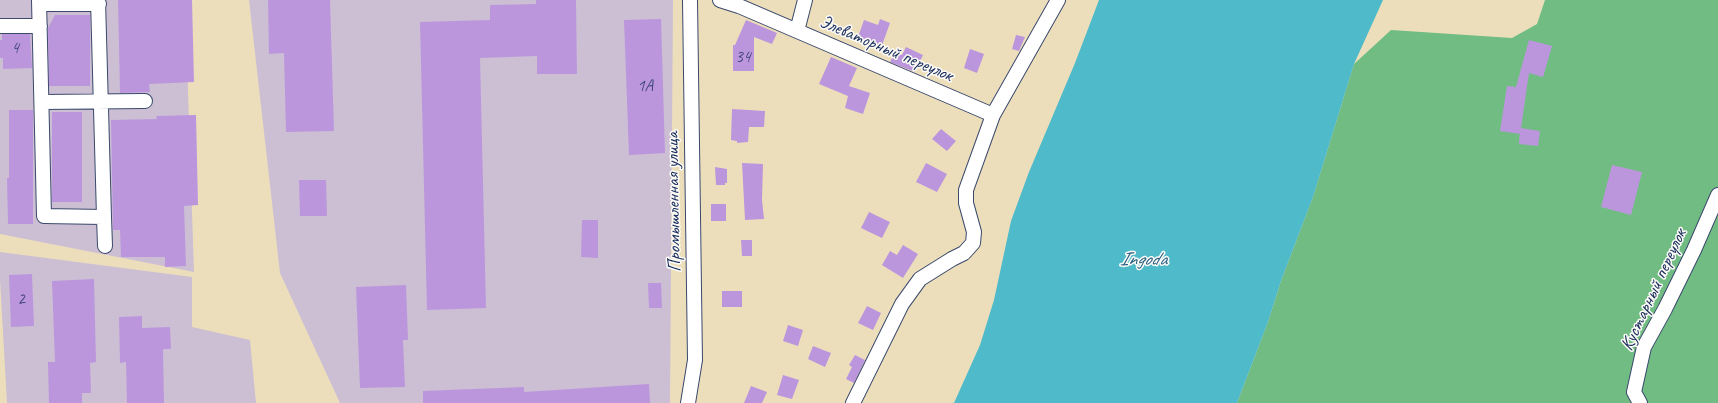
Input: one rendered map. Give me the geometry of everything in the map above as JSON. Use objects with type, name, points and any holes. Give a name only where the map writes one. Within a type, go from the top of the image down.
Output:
[{"type":"street","name":"Промышленная улица","points":[[688,403],[695,360],[690,0]]},
{"type":"street","name":"Элеваторный переулок","points":[[720,0],[797,31],[993,115]]},
{"type":"street","points":[[797,31],[805,0]]},
{"type":"street","points":[[853,403],[902,304],[920,279],[964,253],[973,243],[974,232],[966,203],[966,190],[993,115],[1058,0]]},
{"type":"street","points":[[104,217],[44,216],[39,2],[98,2],[105,246]]},
{"type":"street","points":[[0,26],[40,26]]},
{"type":"street","points":[[42,102],[145,101]]},
{"type":"street","name":"Кустарный переулок","points":[[1640,403],[1634,392],[1644,347],[1665,309],[1694,250],[1718,195]]},
{"type":"shaded area","points":[[0,0],[185,0],[194,272],[0,234]]},
{"type":"shaded area","points":[[249,0],[673,0],[670,403],[340,403],[280,273]]},
{"type":"shaded area","points":[[0,252],[192,277],[192,327],[250,340],[256,403],[7,403],[0,280]]},
{"type":"green space","points":[[1545,0],[1718,0],[1718,403],[1237,403],[1313,197],[1354,64],[1391,30],[1512,38],[1537,24]]},
{"type":"water","name":"Ingoda","points":[[1099,0],[1383,0],[1354,64],[1313,197],[1237,403],[954,403],[980,345],[994,300],[1011,221],[1029,172],[1075,63]]},
{"type":"building","points":[[118,0],[192,0],[194,82],[149,84],[150,92],[120,93]]},
{"type":"building","points":[[268,0],[330,0],[334,131],[286,132],[284,53],[269,54]]},
{"type":"building","points":[[536,0],[576,0],[577,74],[537,74],[537,56],[480,58],[486,308],[427,310],[420,22],[490,20],[490,5],[536,4]]},
{"type":"building","points":[[55,15],[90,15],[90,86],[49,86],[48,28]]},
{"type":"building","points":[[661,19],[665,153],[629,155],[624,20]]},
{"type":"building","points":[[880,19],[890,23],[881,48],[857,40],[864,20],[878,25]]},
{"type":"building","points":[[746,20],[777,33],[772,44],[754,37],[754,71],[733,71],[733,45],[735,45]]},
{"type":"building","points":[[2,34],[30,34],[32,68],[3,69],[3,58],[0,58],[0,40],[2,40]]},
{"type":"building","points":[[1016,35],[1025,37],[1019,51],[1012,49]]},
{"type":"building","points":[[1529,40],[1552,46],[1543,77],[1529,73],[1521,128],[1540,131],[1538,146],[1519,144],[1520,134],[1500,131],[1507,86],[1516,87]]},
{"type":"building","points":[[906,47],[923,55],[915,72],[890,62],[895,52],[902,55]]},
{"type":"building","points":[[970,49],[984,54],[977,73],[964,68]]},
{"type":"building","points":[[831,57],[857,68],[849,86],[870,93],[863,114],[845,108],[848,96],[819,84]]},
{"type":"building","points":[[732,109],[765,111],[764,127],[749,127],[748,142],[737,143],[737,141],[731,140]]},
{"type":"building","points":[[9,110],[33,110],[33,224],[8,224],[7,178],[9,178]]},
{"type":"building","points":[[52,112],[82,112],[82,202],[52,202]]},
{"type":"building","points":[[196,115],[198,205],[184,206],[186,266],[165,267],[165,257],[121,257],[120,230],[113,230],[111,120],[157,119],[156,116]]},
{"type":"building","points":[[941,129],[956,141],[947,151],[932,139]]},
{"type":"building","points":[[742,163],[763,164],[762,200],[764,219],[745,220]]},
{"type":"building","points":[[926,163],[947,174],[937,192],[916,182]]},
{"type":"building","points":[[1612,165],[1642,172],[1631,215],[1601,207]]},
{"type":"building","points":[[715,167],[727,169],[727,183],[725,183],[725,185],[716,185]]},
{"type":"building","points":[[299,180],[326,180],[327,216],[300,216]]},
{"type":"building","points":[[711,204],[726,204],[726,221],[711,221]]},
{"type":"building","points":[[869,212],[890,222],[882,238],[861,228]]},
{"type":"building","points":[[582,220],[598,220],[598,258],[581,257]]},
{"type":"building","points":[[741,240],[752,240],[752,256],[742,256]]},
{"type":"building","points":[[903,245],[918,254],[903,278],[882,265],[890,251],[897,255]]},
{"type":"building","points":[[32,274],[34,326],[11,327],[9,275]]},
{"type":"building","points":[[94,279],[96,362],[90,363],[91,393],[82,393],[82,403],[49,403],[48,362],[55,362],[52,281]]},
{"type":"building","points":[[648,283],[661,283],[662,308],[649,308]]},
{"type":"building","points":[[406,285],[408,340],[403,340],[405,387],[360,388],[356,287]]},
{"type":"building","points":[[722,291],[742,291],[742,307],[722,307]]},
{"type":"building","points":[[867,306],[881,313],[873,330],[858,323]]},
{"type":"building","points":[[142,316],[142,328],[170,327],[171,349],[163,349],[164,403],[127,403],[126,362],[120,363],[119,317]]},
{"type":"building","points":[[788,325],[803,330],[798,346],[783,341]]},
{"type":"building","points":[[813,346],[831,353],[825,367],[808,359]]},
{"type":"building","points":[[855,355],[865,360],[854,383],[846,379],[852,367],[849,365]]},
{"type":"building","points":[[783,375],[799,380],[792,399],[777,395]]},
{"type":"building","points":[[649,384],[650,403],[423,403],[423,391],[524,387],[524,392]]},
{"type":"building","points":[[751,386],[767,392],[762,403],[744,403]]}]
